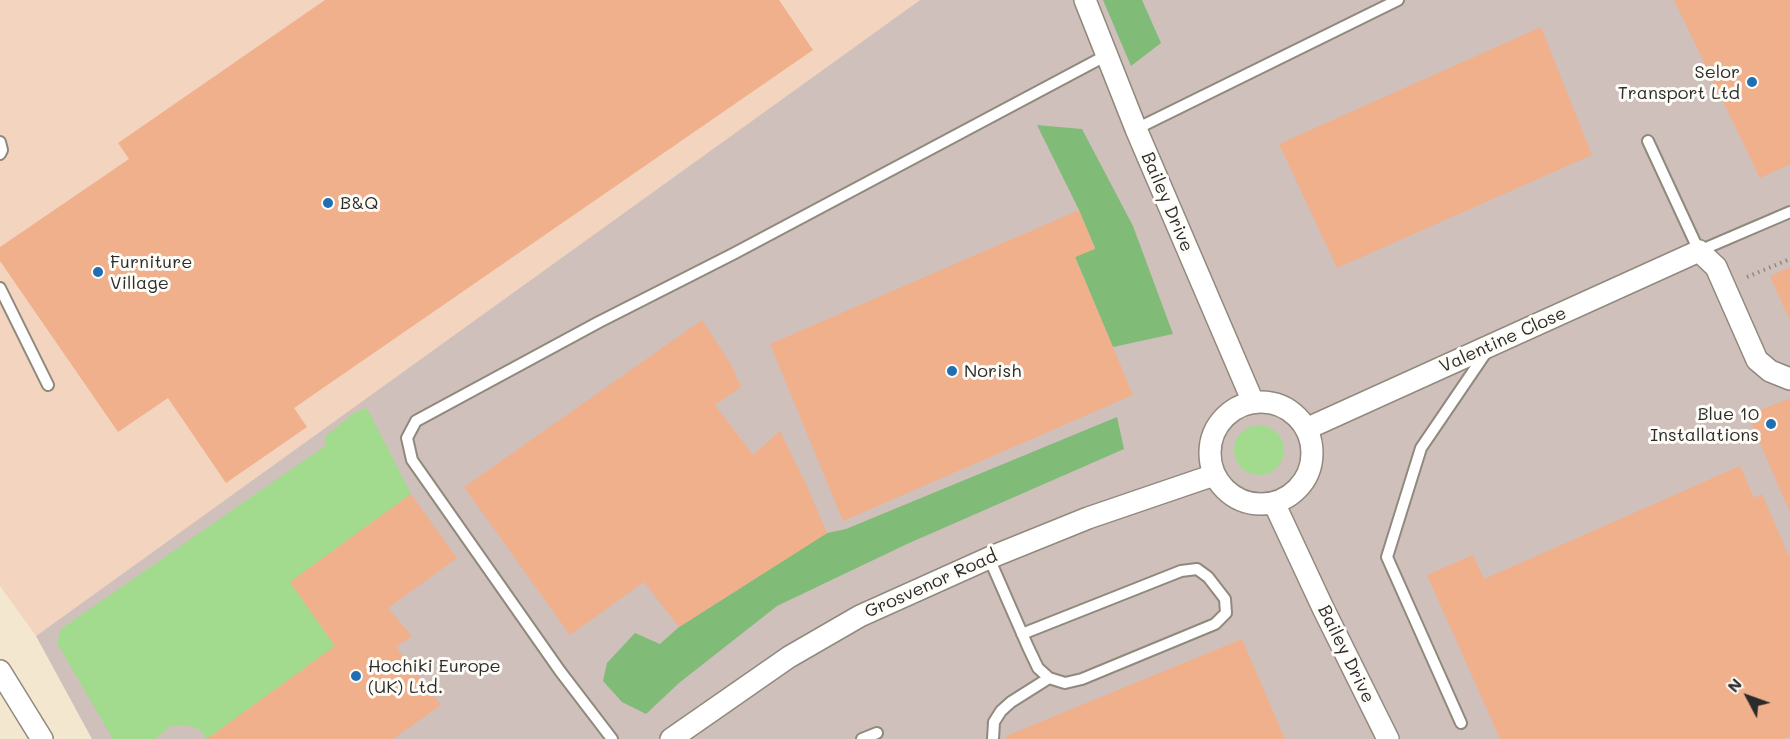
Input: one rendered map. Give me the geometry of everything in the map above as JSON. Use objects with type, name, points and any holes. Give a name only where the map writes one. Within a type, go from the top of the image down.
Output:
[{"type":"street","name":"Bailey Drive","points":[[1085,0],[1136,129],[1253,402]]},
{"type":"street","points":[[1699,251],[1716,267],[1757,360],[1770,371],[1790,379]]},
{"type":"street","name":"Valentine Close","points":[[1306,429],[1699,251]]},
{"type":"street","points":[[1253,402],[1269,402],[1284,407],[1297,416],[1306,429],[1311,443],[1312,459],[1308,474],[1300,487],[1288,497],[1274,503],[1260,505],[1246,503],[1233,497],[1222,488],[1209,460],[1210,444],[1215,429],[1224,417],[1236,407],[1253,402]]},
{"type":"street","name":"Grosvenor Road","points":[[671,739],[779,664],[832,631],[904,595],[1088,518],[1214,475]]},
{"type":"street","name":"Bailey Drive","points":[[1274,503],[1388,739]]},
{"type":"street","points":[[0,671],[42,739]]},
{"type":"lane","points":[[1136,129],[1398,0]]},
{"type":"lane","points":[[612,739],[560,671],[412,460],[407,438],[416,421],[598,322],[743,248],[1107,55]]},
{"type":"lane","points":[[1648,141],[1699,251],[1790,212]]},
{"type":"lane","points":[[0,142],[0,154]]},
{"type":"lane","points":[[0,288],[48,385]]},
{"type":"lane","points":[[1461,723],[1387,557],[1421,448],[1490,346]]},
{"type":"lane","points":[[989,558],[1022,634],[1038,668],[1049,678],[1065,683],[1215,624],[1226,613],[1225,599],[1208,577],[1197,569],[1181,571],[1022,634]]},
{"type":"lane","points":[[993,739],[994,722],[1001,711],[1049,678]]},
{"type":"lane","points":[[862,739],[878,733]]},
{"type":"path","points":[[1725,286],[1790,259]]},
{"type":"shaded area","name":"B&Q","points":[[0,0],[920,0],[36,636],[0,586]]},
{"type":"shaded area","points":[[920,0],[1790,0],[1790,739],[92,739],[36,636]]},
{"type":"green space","points":[[1103,0],[1142,0],[1161,43],[1131,66]]},
{"type":"green space","points":[[1037,125],[1082,129],[1133,226],[1173,334],[1113,347],[1075,257],[1095,248]]},
{"type":"green space","points":[[367,408],[411,494],[290,582],[335,646],[207,739],[199,729],[186,725],[171,726],[155,739],[113,739],[57,643],[61,629],[325,446],[326,436],[354,413]]},
{"type":"green space","points":[[1117,417],[1124,449],[907,544],[777,606],[679,683],[646,714],[622,702],[603,681],[607,663],[635,633],[660,644],[679,627],[827,533],[846,529]]},
{"type":"green space","points":[[1254,425],[1264,425],[1277,432],[1284,445],[1284,455],[1277,468],[1264,475],[1254,475],[1245,471],[1238,464],[1234,455],[1234,445],[1238,436],[1245,429]]},
{"type":"building","name":"B&Q","points":[[325,0],[779,0],[813,50],[294,408],[307,427],[226,483],[168,398],[118,432],[0,261],[0,247],[129,159],[118,143]]},
{"type":"building","name":"Selor Transport Ltd","points":[[1674,0],[1790,0],[1790,164],[1760,178]]},
{"type":"building","points":[[1541,27],[1592,155],[1337,268],[1279,144]]},
{"type":"building","name":"Norish","points":[[1079,210],[1095,249],[1075,257],[1133,395],[843,521],[770,344]]},
{"type":"building","points":[[1790,267],[1790,321],[1770,276]]},
{"type":"building","points":[[702,320],[732,366],[741,387],[715,405],[753,455],[780,431],[827,533],[679,627],[644,582],[570,635],[464,487]]},
{"type":"building","points":[[1790,398],[1790,513],[1748,415]]},
{"type":"building","points":[[1740,466],[1754,498],[1762,494],[1790,559],[1790,736],[1783,739],[1500,739],[1427,575],[1473,555],[1484,579]]},
{"type":"building","points":[[411,494],[457,558],[388,608],[412,636],[396,647],[441,705],[393,739],[207,739],[335,646],[290,582]]},
{"type":"building","points":[[1242,639],[1285,739],[1007,739],[1006,736]]},
{"type":"place","name":"Selor Transport Ltd","points":[[1752,82]]},
{"type":"place","name":"B&Q","points":[[328,203]]},
{"type":"place","name":"Furniture Village","points":[[98,272]]},
{"type":"place","name":"Norish","points":[[952,371]]},
{"type":"place","name":"Blue 10 Installations","points":[[1771,424]]},
{"type":"place","name":"Hochiki Europe (UK) Ltd.","points":[[356,676]]}]
